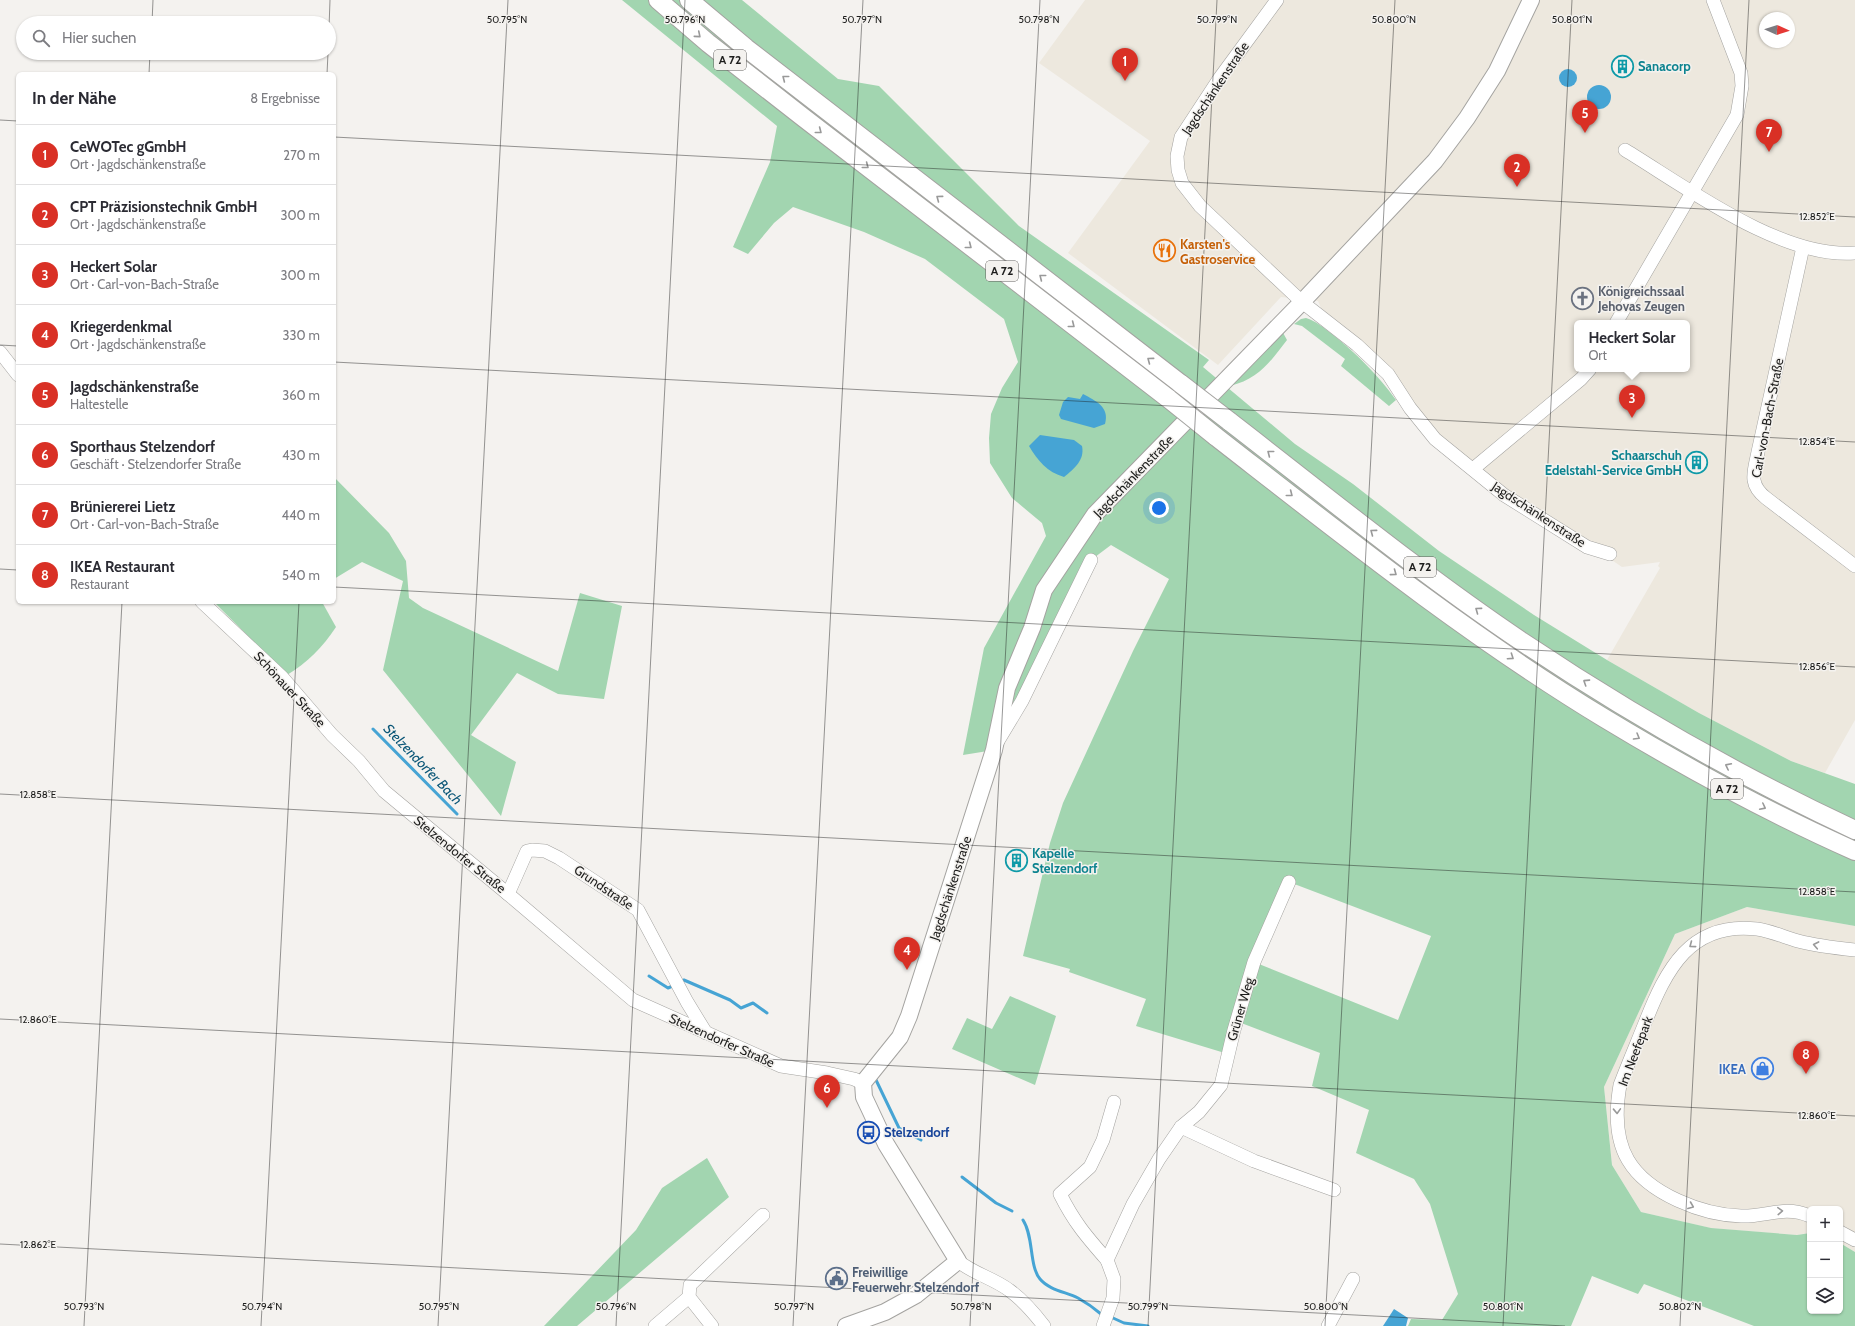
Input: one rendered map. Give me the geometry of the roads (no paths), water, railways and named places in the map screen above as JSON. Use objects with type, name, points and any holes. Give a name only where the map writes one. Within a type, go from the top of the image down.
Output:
[{"type":"highway","name":"A 72","points":[[658,0],[708,43],[835,143],[1169,399],[1342,535],[1506,654],[1603,718],[1716,783],[1855,851]]},
{"type":"highway","name":"A 72","points":[[689,0],[746,48],[815,102],[1375,534],[1520,640],[1618,703],[1720,762],[1855,830]]},
{"type":"highway","points":[[1813,810],[1841,814],[1855,820]]},
{"type":"main road","name":"Jagdschänkenstraße","points":[[863,1083],[900,1037],[909,1016],[994,750],[1007,688],[1032,628],[1044,590],[1095,514],[1302,302],[1434,161],[1467,118],[1497,71],[1531,0]]},
{"type":"main road","points":[[846,1326],[885,1312],[916,1295],[958,1261],[886,1144],[864,1097],[863,1083]]},
{"type":"street","name":"Jagdschänkenstraße","points":[[1277,0],[1219,79],[1181,138],[1177,156],[1178,170],[1182,183],[1194,200],[1302,302],[1357,345],[1388,374],[1410,408],[1435,439],[1511,499],[1587,547],[1610,554]]},
{"type":"street","points":[[1618,320],[1736,115],[1742,86],[1741,73],[1713,0]]},
{"type":"street","points":[[1625,150],[1692,191],[1764,232],[1803,247],[1855,253]]},
{"type":"street","name":"Carl-von-Bach-Straße","points":[[1803,247],[1758,452],[1754,484],[1762,495],[1855,566]]},
{"type":"street","points":[[0,352],[16,372]]},
{"type":"street","points":[[1473,469],[1582,379],[1588,372]]},
{"type":"street","name":"Jagdschänkenstraße","points":[[994,750],[1022,701],[1091,560]]},
{"type":"street","name":"Schönauer Straße","points":[[204,604],[282,677],[332,735],[359,761]]},
{"type":"street","name":"Stelzendorfer Straße","points":[[359,761],[384,791],[633,1000],[781,1066],[827,1073],[854,1079],[863,1083]]},
{"type":"street","name":"Grundstraße","points":[[508,894],[527,851],[545,851],[559,858],[638,910],[687,1002],[706,1033]]},
{"type":"street","name":"Grüner Weg","points":[[1107,1260],[1134,1204],[1160,1159],[1181,1127],[1199,1112],[1221,1085],[1234,1030],[1254,962],[1289,882]]},
{"type":"street","name":"Im Neefepark","points":[[1807,1215],[1791,1211],[1742,1216],[1706,1212],[1676,1200],[1655,1188],[1638,1174],[1627,1159],[1618,1124],[1617,1103],[1620,1085],[1664,978],[1684,952],[1703,938],[1727,930],[1741,928],[1777,933],[1817,945],[1855,950]]},
{"type":"street","points":[[1103,1326],[1113,1298],[1114,1279],[1107,1260],[1080,1231],[1071,1217],[1060,1194],[1090,1167],[1103,1140],[1114,1102]]},
{"type":"street","points":[[1181,1127],[1254,1161],[1334,1190]]},
{"type":"street","points":[[655,1326],[688,1297],[690,1285],[763,1215]]},
{"type":"street","points":[[1843,1234],[1855,1240]]},
{"type":"street","points":[[958,1261],[970,1270],[990,1279],[1010,1291],[1028,1307],[1044,1326]]},
{"type":"street","points":[[1328,1326],[1353,1279]]},
{"type":"street","points":[[688,1297],[712,1326]]},
{"type":"water","points":[[1568,69],[1574,72],[1577,78],[1574,84],[1568,87],[1562,84],[1559,78],[1562,72]]},
{"type":"water","points":[[1599,85],[1607,89],[1611,97],[1607,105],[1599,109],[1591,105],[1587,97],[1591,89]]},
{"type":"water","points":[[1083,394],[1097,402],[1104,409],[1106,413],[1105,424],[1094,428],[1061,419],[1059,415],[1063,402],[1068,397],[1080,399]]},
{"type":"water","points":[[1040,435],[1074,440],[1082,446],[1082,456],[1078,464],[1064,477],[1048,469],[1029,446]]},
{"type":"water","points":[[1394,1309],[1408,1318],[1406,1326],[1383,1326]]},
{"type":"waterway","name":"Stelzendorfer Bach","points":[[373,729],[457,814]]},
{"type":"waterway","name":"Stelzendorfer Bach","points":[[649,976],[668,988],[675,985]]},
{"type":"waterway","name":"Stelzendorfer Bach","points":[[679,982],[684,980],[730,1000],[741,1008],[753,1003],[767,1013]]},
{"type":"waterway","name":"Stelzendorfer Bach","points":[[876,1080],[899,1128],[921,1140]]},
{"type":"waterway","name":"Stelzendorfer Bach","points":[[962,1177],[996,1203],[1012,1211]]},
{"type":"waterway","name":"Stelzendorfer Bach","points":[[1023,1220],[1029,1235],[1034,1267],[1040,1279],[1048,1286],[1081,1300],[1101,1314]]},
{"type":"waterway","name":"Stelzendorfer Bach","points":[[1113,1318],[1124,1323],[1148,1326]]},
{"type":"place","name":"Sanacorp","points":[[1623,66]]},
{"type":"place","name":"CeWOTec gGmbH","points":[[1125,81]]},
{"type":"place","name":"Jagdschänkenstraße","points":[[1585,133]]},
{"type":"place","name":"Brüniererei Lietz","points":[[1769,152]]},
{"type":"place","name":"CPT Präzisionstechnik GmbH","points":[[1517,187]]},
{"type":"place","name":"Karsten's Gastroservice","points":[[1165,251]]},
{"type":"place","name":"Königreichssaal Jehovas Zeugen","points":[[1582,298]]},
{"type":"place","name":"Heckert Solar","points":[[1632,418]]},
{"type":"place","name":"Schaarschuh Edelstahl-Service GmbH","points":[[1697,462]]},
{"type":"place","name":"Kapelle Stelzendorf","points":[[1017,860]]},
{"type":"place","name":"Kriegerdenkmal","points":[[907,970]]},
{"type":"place","name":"IKEA","points":[[1762,1069]]},
{"type":"place","name":"IKEA Restaurant","points":[[1806,1074]]},
{"type":"place","name":"Sporthaus Stelzendorf","points":[[827,1108]]},
{"type":"place","name":"Stelzendorf","points":[[868,1132]]},
{"type":"place","name":"Freiwillige Feuerwehr Stelzendorf","points":[[837,1279]]}]
